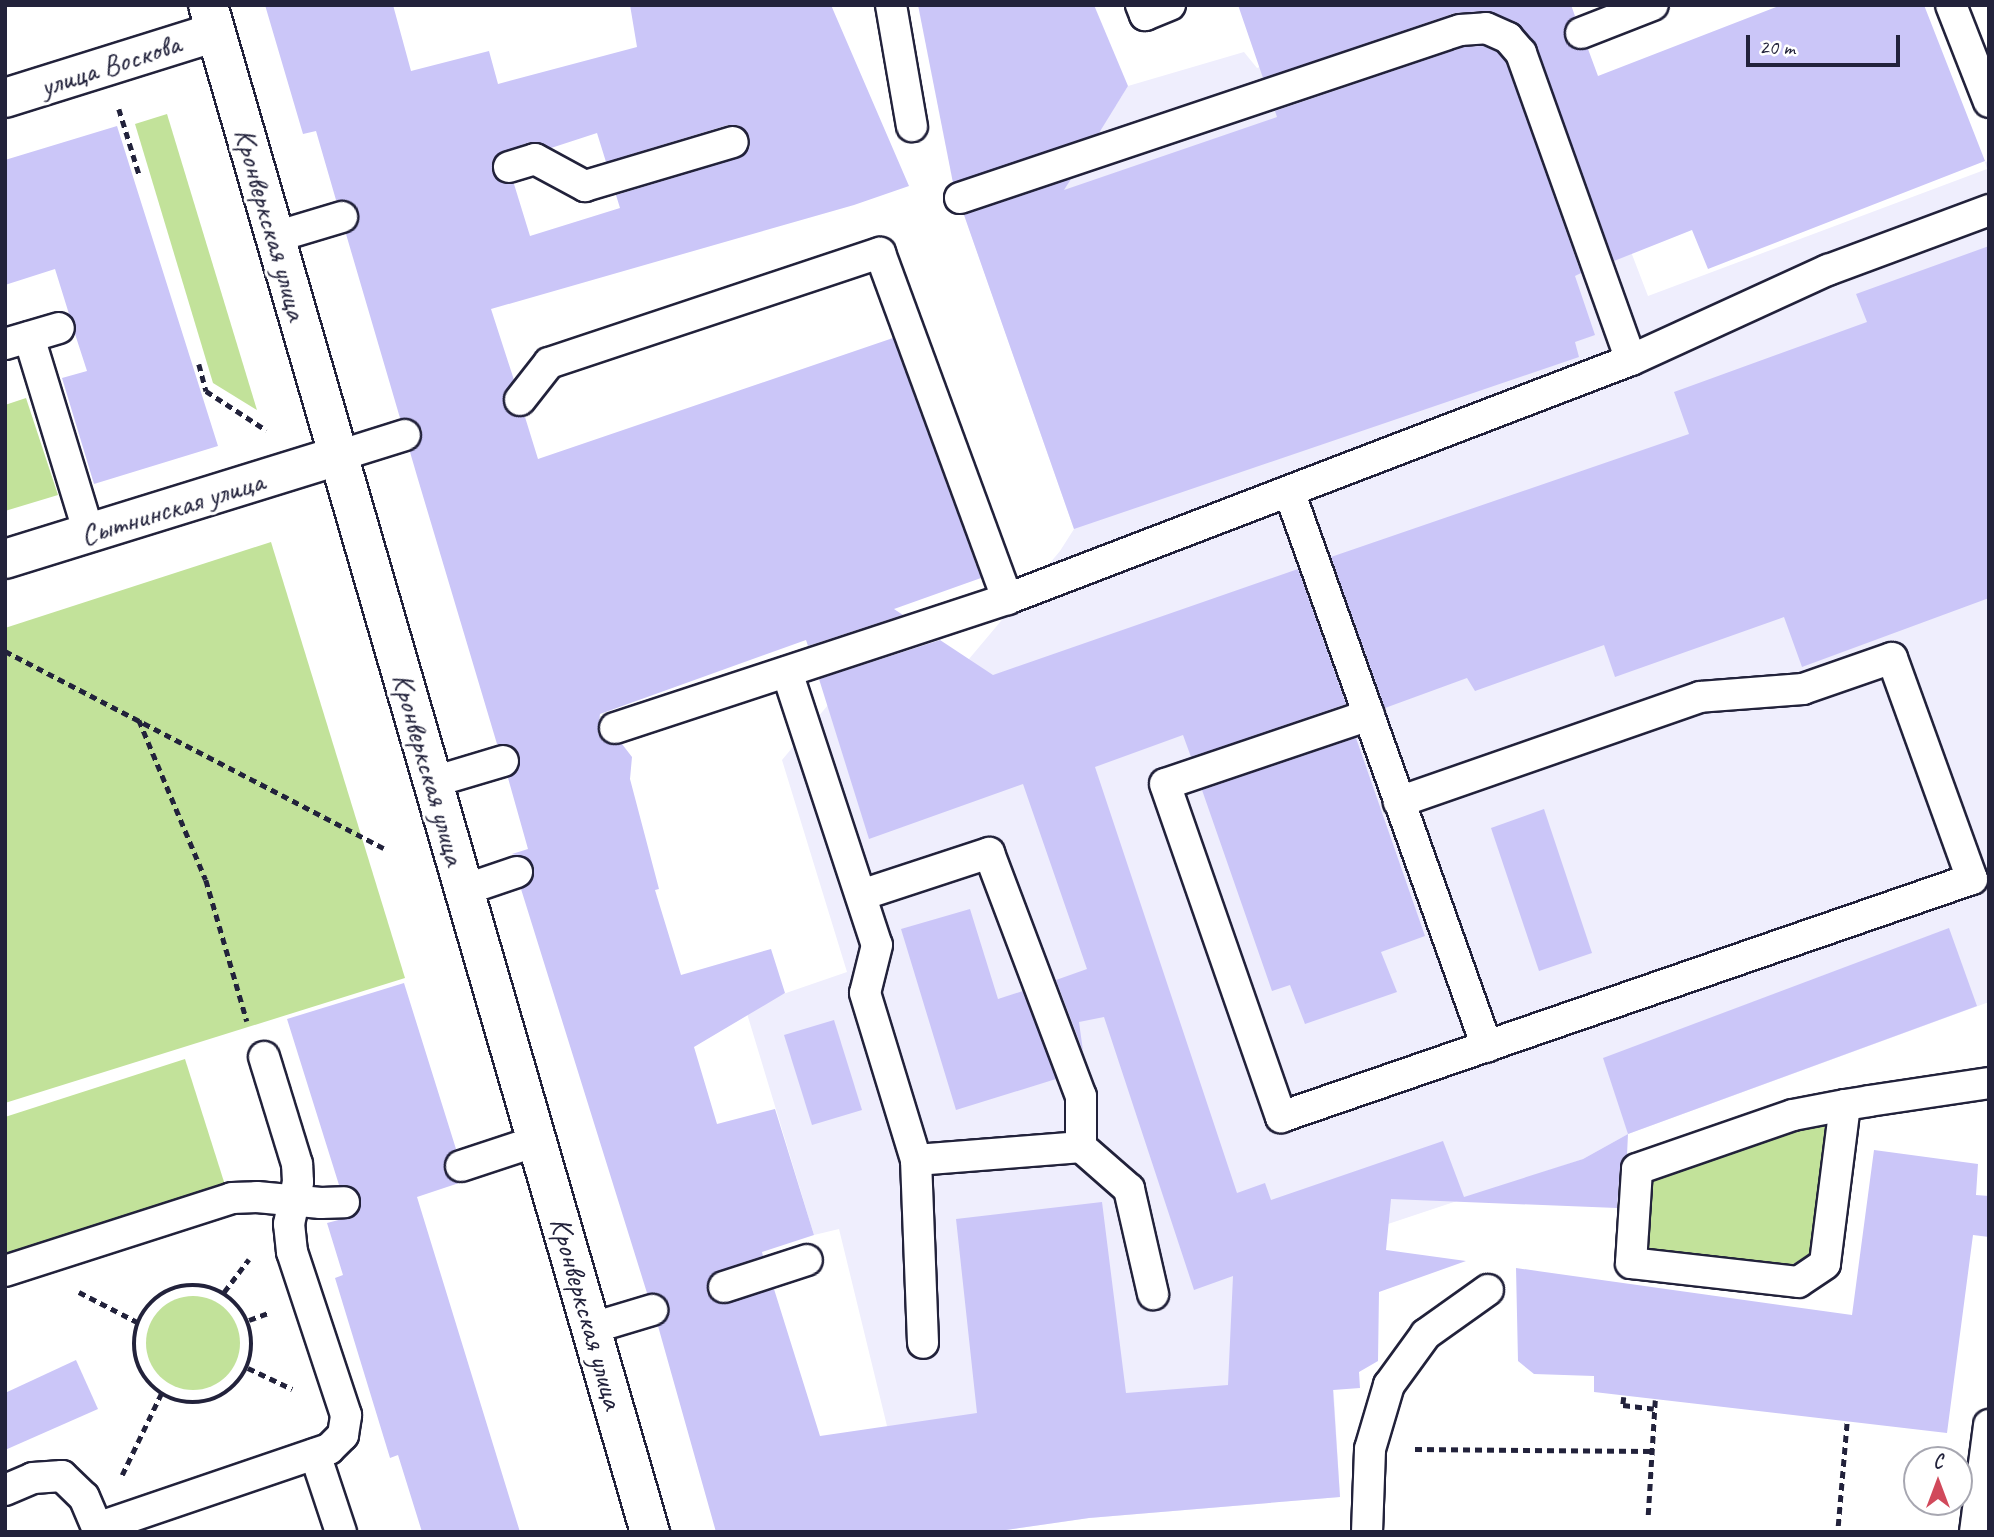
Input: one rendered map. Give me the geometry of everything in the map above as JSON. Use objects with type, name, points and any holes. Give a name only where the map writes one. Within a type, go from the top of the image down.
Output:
[{"type":"street","name":"улица Воскова","points":[[5,98],[212,19]]},
{"type":"street","name":"Кронверкская улица","points":[[212,19],[650,1532]]},
{"type":"street","name":"Сытнинская улица","points":[[5,559],[338,456]]},
{"type":"lane","points":[[891,5],[912,126]]},
{"type":"lane","points":[[1141,5],[1145,15],[1170,5]]},
{"type":"lane","points":[[1581,33],[1653,5]]},
{"type":"lane","points":[[1951,5],[1989,102]]},
{"type":"lane","points":[[960,198],[1460,30],[1486,28],[1508,38],[1521,53],[1631,360]]},
{"type":"lane","points":[[509,167],[535,159],[585,186],[733,142]]},
{"type":"lane","points":[[615,728],[1007,599],[1631,360],[1828,270],[1989,210]]},
{"type":"lane","points":[[275,237],[342,217]]},
{"type":"lane","points":[[520,400],[549,363],[880,253],[1007,599]]},
{"type":"lane","points":[[59,328],[17,341],[89,533]]},
{"type":"lane","points":[[338,456],[405,435]]},
{"type":"lane","points":[[1289,491],[1486,1046]]},
{"type":"lane","points":[[1369,715],[1165,785],[1281,1117],[1972,879],[1892,658],[1803,689],[1700,697],[1399,802]]},
{"type":"lane","points":[[788,671],[877,945],[865,993],[916,1160],[923,1343]]},
{"type":"lane","points":[[433,782],[503,761]]},
{"type":"lane","points":[[861,895],[989,853],[1081,1096],[1081,1147]]},
{"type":"lane","points":[[464,890],[517,872]]},
{"type":"lane","points":[[5,1490],[33,1478],[62,1476],[84,1497],[98,1530],[329,1449],[343,1434],[346,1415],[292,1252],[289,1224],[298,1182],[297,1164],[264,1057]]},
{"type":"lane","points":[[1845,1105],[1825,1264],[1798,1282],[1631,1263],[1637,1169],[1793,1115],[1845,1105],[1989,1083]]},
{"type":"lane","points":[[461,1166],[537,1141]]},
{"type":"lane","points":[[916,1160],[1081,1147],[1129,1189],[1153,1294]]},
{"type":"lane","points":[[5,1271],[232,1198],[344,1202]]},
{"type":"lane","points":[[724,1287],[807,1260]]},
{"type":"lane","points":[[1367,1532],[1370,1449],[1389,1385],[1426,1334],[1488,1290]]},
{"type":"lane","points":[[592,1328],[652,1310]]},
{"type":"lane","points":[[1976,1532],[1989,1425]]},
{"type":"lane","points":[[315,1454],[341,1532]]},
{"type":"path","points":[[119,109],[139,174]]},
{"type":"path","points":[[199,364],[206,390],[270,432]]},
{"type":"path","points":[[5,651],[384,848]]},
{"type":"path","points":[[138,719],[205,880],[248,1024]]},
{"type":"path","points":[[200,1284],[224,1292],[249,1320],[254,1344],[248,1368],[233,1388],[211,1401],[185,1403],[161,1394],[142,1375],[134,1349],[137,1322],[151,1301],[173,1287],[200,1284]]},
{"type":"path","points":[[98,1530],[161,1394]]},
{"type":"path","points":[[1624,1397],[1623,1405],[1654,1409]]},
{"type":"path","points":[[1648,1515],[1655,1400]]},
{"type":"path","points":[[1838,1526],[1847,1422]]},
{"type":"path","points":[[1370,1449],[1652,1451]]},
{"type":"shaded area","points":[[1440,5],[1536,5],[1648,296],[1987,169],[1985,162],[1989,161],[1989,1002],[1628,1134],[1583,1159],[1325,1245],[1340,1497],[1089,1518],[992,1532],[887,1426],[839,1229],[814,1235],[745,1007],[847,972],[782,760],[828,705],[969,659],[1060,551],[1074,529],[967,223],[952,171],[1116,105],[1128,86],[1244,52],[1257,68]]},
{"type":"green space","points":[[167,114],[257,410],[213,383],[135,124]]},
{"type":"green space","points":[[26,398],[58,495],[5,511],[5,405]]},
{"type":"green space","points":[[271,542],[405,978],[5,1103],[5,628]]},
{"type":"green space","points":[[185,1059],[225,1185],[5,1256],[5,1117]]},
{"type":"green space","points":[[1828,1120],[1812,1252],[1790,1266],[1643,1248],[1646,1181],[1796,1127]]},
{"type":"green space","points":[[193,1296],[211,1299],[226,1310],[237,1325],[240,1343],[237,1361],[226,1376],[211,1387],[193,1390],[175,1387],[160,1376],[149,1361],[146,1343],[149,1325],[160,1310],[175,1299]]},
{"type":"building","points":[[265,5],[393,5],[411,71],[489,51],[498,84],[637,47],[630,5],[831,5],[909,186],[854,205],[491,309],[514,380],[503,397],[504,406],[510,414],[525,417],[538,459],[893,338],[981,578],[894,609],[903,615],[808,646],[806,640],[600,714],[598,733],[603,741],[612,745],[622,744],[632,757],[630,779],[659,889],[655,890],[681,975],[771,949],[785,993],[694,1047],[717,1124],[775,1109],[814,1235],[762,1252],[763,1256],[718,1271],[707,1283],[707,1292],[721,1304],[774,1289],[820,1436],[977,1413],[956,1219],[1102,1202],[1126,1393],[1228,1385],[1233,1276],[1194,1290],[1104,1017],[1079,1022],[1083,1051],[1056,980],[1087,969],[1023,784],[869,839],[819,679],[940,640],[993,675],[1298,569],[1346,704],[1191,757],[1183,735],[1095,767],[1237,1193],[1265,1183],[1271,1200],[1443,1141],[1464,1197],[1583,1159],[1628,1134],[1627,1155],[1620,1168],[1617,1208],[1391,1199],[1386,1250],[1466,1261],[1379,1292],[1378,1361],[1359,1372],[1360,1388],[1333,1390],[1340,1497],[1089,1518],[992,1532],[716,1532],[658,1326],[669,1315],[668,1304],[657,1293],[647,1293],[521,889],[531,883],[534,867],[528,858],[512,854],[528,849],[508,778],[516,772],[520,757],[514,748],[497,744],[417,476],[410,452],[418,446],[422,430],[416,422],[400,418],[346,234],[359,222],[358,211],[347,200],[336,200],[316,131],[303,134]],"holes":[[[728,125],[738,125],[749,136],[750,147],[739,158],[616,195],[620,208],[530,236],[514,184],[498,180],[492,171],[497,155],[530,142],[551,148],[597,133],[606,162]]]},
{"type":"building","points":[[918,5],[1094,5],[1128,86],[1099,133],[953,183]]},
{"type":"building","points":[[1238,5],[1571,5],[1575,16],[1567,23],[1565,39],[1571,47],[1588,49],[1598,76],[1781,5],[1924,5],[1985,161],[1708,269],[1692,230],[1614,261],[1537,47],[1516,22],[1485,11],[1455,13],[1263,78]]},
{"type":"building","points":[[1483,46],[1497,52],[1506,62],[1581,273],[1575,276],[1595,335],[1575,342],[1579,357],[1074,529],[964,215],[1071,179],[1064,190],[1277,117],[1275,111],[1464,47]]},
{"type":"building","points":[[117,126],[218,446],[94,484],[62,378],[87,371],[75,334],[75,322],[69,314],[55,269],[5,285],[5,160]]},
{"type":"building","points":[[1989,246],[1989,598],[1802,667],[1784,617],[1615,677],[1604,645],[1475,691],[1467,678],[1385,708],[1331,557],[1689,434],[1674,392],[1867,322],[1856,294]]},
{"type":"building","points":[[1356,738],[1425,936],[1381,952],[1397,992],[1305,1024],[1290,985],[1272,991],[1202,790]]},
{"type":"building","points":[[1544,809],[1592,953],[1539,971],[1491,828]]},
{"type":"building","points":[[970,909],[998,999],[1023,991],[1056,1079],[956,1110],[901,929]]},
{"type":"building","points":[[1949,928],[1977,1006],[1628,1134],[1603,1058]]},
{"type":"building","points":[[404,983],[456,1149],[448,1155],[444,1171],[450,1179],[459,1183],[417,1197],[520,1532],[422,1532],[398,1455],[390,1458],[335,1278],[343,1275],[327,1223],[354,1216],[361,1201],[353,1187],[339,1185],[287,1019]]},
{"type":"building","points":[[834,1020],[862,1110],[812,1125],[784,1035]]},
{"type":"building","points":[[1874,1150],[1978,1164],[1976,1195],[1989,1196],[1989,1237],[1973,1235],[1947,1433],[1594,1392],[1594,1376],[1534,1374],[1518,1361],[1516,1268],[1852,1315]]},
{"type":"building","points":[[76,1360],[98,1409],[5,1450],[5,1393]]}]
